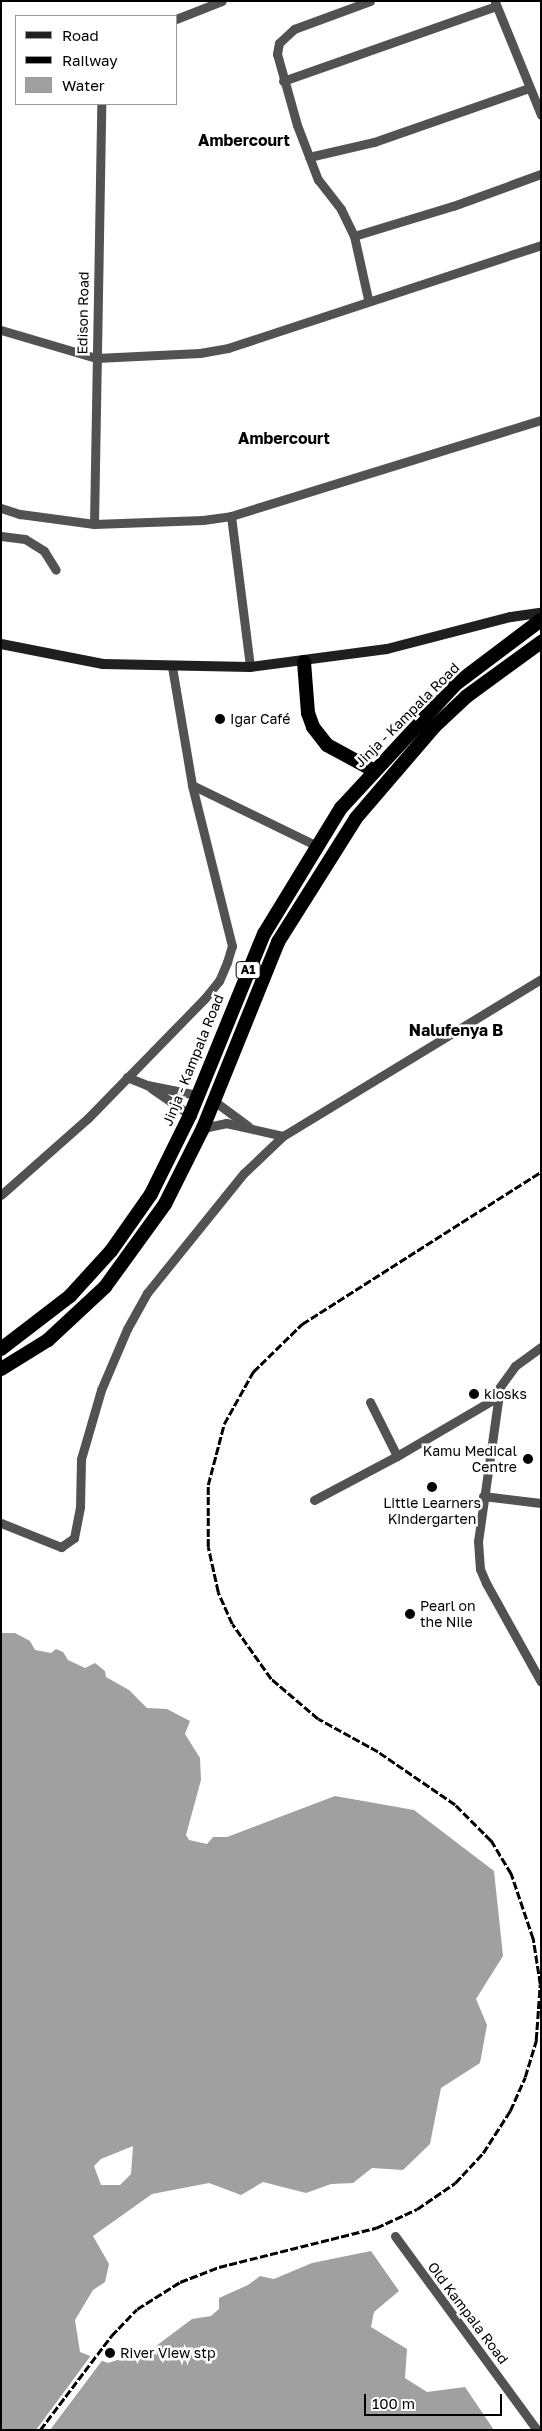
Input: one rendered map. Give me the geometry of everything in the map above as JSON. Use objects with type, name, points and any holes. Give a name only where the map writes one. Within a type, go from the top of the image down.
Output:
[{"type":"highway","name":"Jinja - Kampala Road","points":[[1,1349],[70,1296],[111,1251],[151,1194],[190,1115],[264,934],[316,845],[373,770],[456,684],[541,620]]},
{"type":"highway","name":"Jinja - Kampala Road","points":[[1,1369],[48,1340],[105,1287],[165,1204],[203,1128],[278,942],[340,840],[387,779],[434,727],[467,696],[541,642]]},
{"type":"highway","points":[[304,662],[308,713],[313,727],[328,745],[373,770]]},
{"type":"main road","points":[[1,644],[103,664],[250,668],[387,649],[511,617],[541,613]]},
{"type":"street","points":[[178,19],[222,1]]},
{"type":"street","points":[[368,299],[354,236],[341,209],[318,180],[283,81],[277,54],[286,34],[370,1]]},
{"type":"street","points":[[283,81],[495,3],[541,115]]},
{"type":"street","points":[[309,157],[374,142],[529,88]]},
{"type":"street","name":"Edison Road","points":[[94,524],[100,105]]},
{"type":"street","points":[[354,236],[461,204],[541,174]]},
{"type":"street","points":[[1,330],[96,358],[200,353],[228,348],[368,299],[541,245]]},
{"type":"street","points":[[1,508],[20,514],[94,524],[203,520],[231,516],[541,420]]},
{"type":"street","points":[[231,516],[250,668]]},
{"type":"street","points":[[1,536],[25,539],[44,551],[56,570]]},
{"type":"street","points":[[1,1195],[64,1141],[219,981],[232,946],[192,785],[172,667]]},
{"type":"street","points":[[192,785],[316,845]]},
{"type":"street","points":[[1,1523],[62,1547],[70,1544],[78,1531],[81,1459],[101,1390],[128,1329],[147,1293],[174,1257],[244,1173],[283,1136],[541,978]]},
{"type":"street","points":[[127,1077],[147,1085],[197,1095]]},
{"type":"street","points":[[147,1085],[190,1115]]},
{"type":"street","points":[[214,1101],[254,1130]]},
{"type":"street","points":[[203,1128],[226,1123],[283,1136]]},
{"type":"street","points":[[541,1346],[505,1377],[498,1397],[482,1496],[480,1569],[541,1682]]},
{"type":"street","points":[[314,1500],[397,1456],[498,1397]]},
{"type":"street","points":[[370,1402],[397,1456]]},
{"type":"street","points":[[482,1496],[541,1503]]},
{"type":"street","name":"Old Kampala Road","points":[[395,2236],[537,2430]]},
{"type":"water","points":[[1,1633],[15,1633],[30,1641],[35,1650],[51,1653],[56,1649],[63,1652],[68,1660],[85,1668],[95,1663],[105,1671],[106,1677],[129,1690],[147,1708],[167,1709],[190,1721],[185,1734],[200,1758],[201,1780],[186,1835],[189,1840],[207,1844],[213,1837],[227,1837],[335,1796],[414,1810],[494,1871],[503,1956],[476,1999],[487,2025],[480,2063],[441,2088],[430,2144],[403,2170],[372,2168],[353,2183],[331,2184],[306,2193],[263,2182],[241,2195],[209,2183],[152,2194],[93,2236],[109,2264],[105,2282],[93,2290],[75,2320],[80,2352],[108,2363],[152,2349],[192,2319],[211,2316],[219,2309],[219,2298],[248,2285],[260,2276],[274,2279],[312,2263],[371,2251],[399,2291],[374,2312],[371,2327],[407,2349],[405,2378],[427,2392],[465,2387],[494,2430],[1,2430]],"holes":[[[133,2146],[131,2174],[120,2185],[101,2185],[94,2166],[101,2159]]]},
{"type":"pier","points":[[92,2354],[104,2358],[50,2430],[36,2430]]},
{"type":"railway","points":[[40,2430],[111,2336],[137,2309],[180,2282],[219,2267],[376,2228],[417,2209],[455,2183],[483,2153],[510,2111],[525,2077],[536,2040],[540,1984],[533,1939],[511,1874],[491,1841],[455,1805],[378,1752],[318,1719],[271,1679],[232,1624],[218,1592],[208,1547],[208,1485],[224,1424],[253,1372],[302,1324],[541,1172]]},
{"type":"place","name":"Igar Café","points":[[220,719]]},
{"type":"place","name":"kiosks","points":[[474,1394]]},
{"type":"place","name":"Kamu Medical Centre","points":[[528,1459]]},
{"type":"place","name":"Little Learners Kindergarten","points":[[432,1487]]},
{"type":"place","name":"Pearl on the Nile","points":[[410,1614]]},
{"type":"place","name":"River View stp","points":[[110,2353]]},
{"type":"district","name":"Ambercourt","points":[[244,140]]},
{"type":"district","name":"Ambercourt","points":[[284,438]]},
{"type":"district","name":"Nalufenya B","points":[[456,1030]]}]
